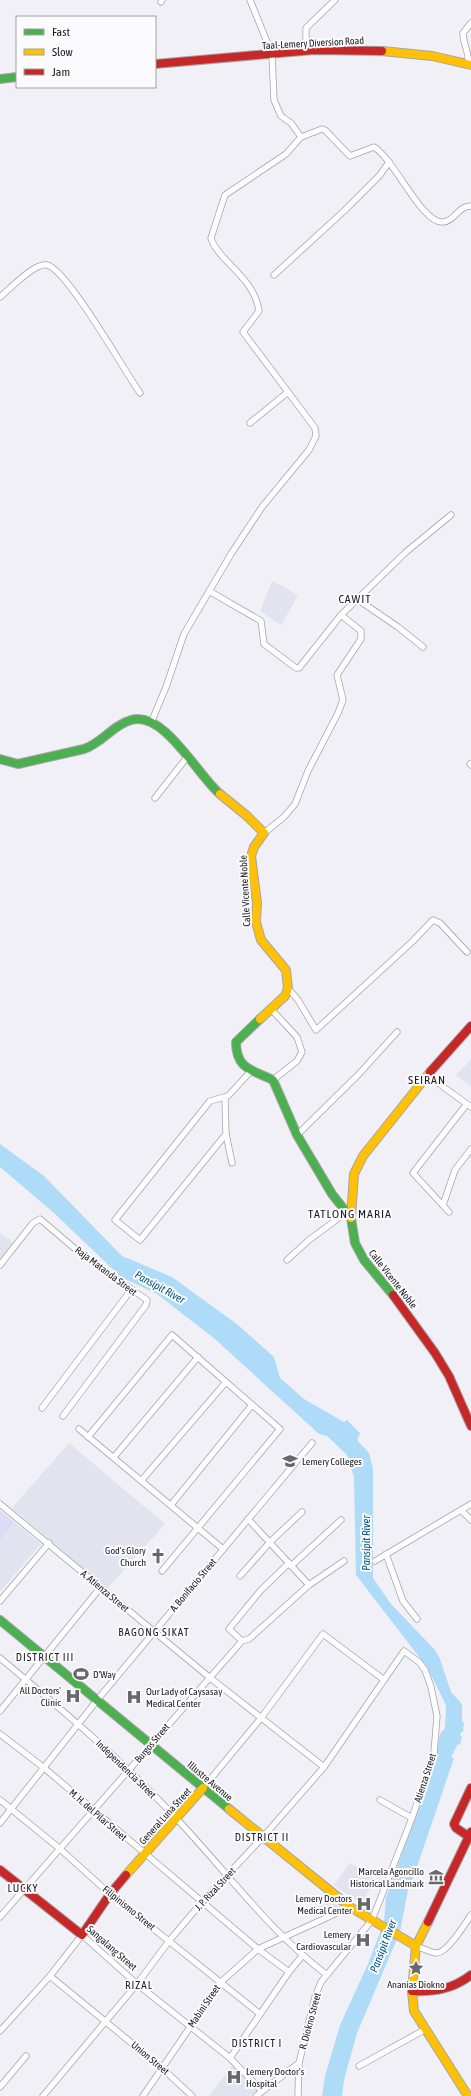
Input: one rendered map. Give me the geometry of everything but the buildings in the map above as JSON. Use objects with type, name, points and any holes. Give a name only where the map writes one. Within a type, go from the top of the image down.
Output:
[{"type":"main road","name":"Taal-Lemery Diversion Road","points":[[156,64],[306,51],[350,49],[407,52],[470,64]]},
{"type":"main road","points":[[0,79],[16,77]]},
{"type":"main road","points":[[0,759],[19,764],[89,747],[127,722],[136,719],[151,723],[181,746],[202,776],[216,791],[253,820],[264,833]]},
{"type":"main road","name":"Calle Vicente Noble","points":[[264,833],[254,847],[251,856],[257,903],[256,927],[261,940],[286,970],[288,988]]},
{"type":"main road","points":[[288,988],[286,994],[236,1042],[238,1058],[251,1072],[273,1080],[297,1135],[332,1194],[349,1215]]},
{"type":"main road","name":"Calle Vicente Noble","points":[[471,1026],[427,1075],[362,1156],[354,1174],[349,1215],[355,1242],[364,1260],[403,1307],[435,1353],[449,1376],[471,1426]]},
{"type":"main road","name":"Illustre Avenue","points":[[0,1620],[350,1907],[416,1946]]},
{"type":"main road","name":"General Luna Street","points":[[82,1935],[110,1894],[203,1788]]},
{"type":"main road","points":[[468,2096],[424,2030],[414,2011],[412,1991],[416,1946],[470,1834],[456,1828],[454,1824],[471,1788]]},
{"type":"main road","name":"Sangalang Street","points":[[0,1870],[82,1935]]},
{"type":"main road","points":[[412,1991],[445,1990],[461,1984],[471,1975]]},
{"type":"street","points":[[250,0],[272,54],[274,100],[281,116],[290,122],[301,137]]},
{"type":"street","points":[[306,51],[306,28],[335,0]]},
{"type":"street","points":[[470,64],[463,33],[471,23]]},
{"type":"street","points":[[151,723],[166,687],[184,634],[209,591],[262,507],[309,450],[316,436],[315,428],[243,332],[259,311],[253,291],[216,248],[211,238],[225,196],[286,154],[301,137],[318,129],[325,130],[350,156],[374,147],[380,151],[424,212],[438,222],[448,221],[463,207],[471,206]]},
{"type":"street","points":[[274,275],[344,211],[367,186],[380,175],[389,162]]},
{"type":"street","points":[[0,297],[32,270],[41,265],[48,265],[56,271],[92,316],[126,373],[140,393]]},
{"type":"street","points":[[250,423],[288,392]]},
{"type":"street","points":[[209,591],[261,621],[264,644],[296,668],[304,663],[341,615],[406,552],[451,515]]},
{"type":"street","points":[[357,600],[398,627],[423,647]]},
{"type":"street","points":[[264,833],[284,817],[295,804],[308,770],[343,700],[337,675],[361,639],[362,635],[361,631],[341,615]]},
{"type":"street","points":[[155,798],[188,756]]},
{"type":"street","points":[[288,988],[298,1000],[316,1030],[413,942],[433,920],[440,923],[467,952]]},
{"type":"street","points":[[271,1009],[296,1037],[302,1052],[297,1061],[273,1080]]},
{"type":"street","points":[[297,1135],[358,1075],[397,1032]]},
{"type":"street","points":[[226,1134],[140,1240],[115,1220],[210,1101],[216,1098],[225,1098],[251,1072]]},
{"type":"street","points":[[427,1075],[469,1106],[413,1174],[449,1212]]},
{"type":"street","points":[[225,1098],[226,1134],[232,1163]]},
{"type":"street","points":[[443,1205],[455,1170],[471,1149]]},
{"type":"street","points":[[287,1260],[309,1240],[349,1215]]},
{"type":"street","name":"Raja Matanda Street","points":[[0,1265],[33,1223],[40,1219],[80,1253],[147,1300],[146,1304],[62,1416]]},
{"type":"street","points":[[42,1408],[131,1290]]},
{"type":"street","points":[[88,1437],[172,1335],[280,1429],[162,1571]]},
{"type":"street","points":[[114,1457],[198,1357]]},
{"type":"street","points":[[141,1481],[226,1382]]},
{"type":"street","points":[[171,1505],[252,1405]]},
{"type":"street","points":[[79,1429],[223,1549]]},
{"type":"street","name":"A. Bonifacio Street","points":[[0,1823],[98,1699],[312,1443]]},
{"type":"street","name":"A. Atienza Street","points":[[0,1504],[209,1677],[324,1767]]},
{"type":"street","points":[[375,1561],[471,1504]]},
{"type":"street","points":[[462,1510],[471,1520]]},
{"type":"street","points":[[240,1576],[270,1542],[302,1512]]},
{"type":"street","points":[[248,1519],[309,1585]]},
{"type":"street","points":[[242,1641],[229,1629],[262,1590],[341,1520]]},
{"type":"street","points":[[0,1601],[48,1543]]},
{"type":"street","points":[[386,1554],[403,1601],[417,1619]]},
{"type":"street","name":"Burgos Street","points":[[0,1917],[150,1744],[242,1641],[249,1639],[309,1585],[344,1561]]},
{"type":"street","points":[[0,1711],[46,1657],[100,1588]]},
{"type":"street","name":"General Luna Street","points":[[203,1788],[261,1718],[323,1634],[383,1679]]},
{"type":"street","name":"Atienza Street","points":[[374,1921],[434,1753],[436,1734],[436,1702],[425,1670],[414,1657],[404,1651],[383,1679]]},
{"type":"street","name":"Independencia Street","points":[[0,1658],[78,1724],[129,1770],[177,1819],[283,1937],[302,1956],[327,1975]]},
{"type":"street","name":"J. P. Rizal Street","points":[[43,2096],[106,2022],[169,1941],[203,1901],[263,1837],[324,1767],[383,1679]]},
{"type":"street","name":"M. H. del Pilar Street","points":[[0,1734],[43,1767],[258,1949],[289,1972]]},
{"type":"street","name":"Filipinismo Street","points":[[0,1800],[59,1848],[110,1894],[260,2014]]},
{"type":"street","points":[[380,1800],[412,1818]]},
{"type":"street","name":"Mabini Street","points":[[143,2096],[221,1982],[258,1949],[350,1907]]},
{"type":"street","points":[[416,1946],[435,1953],[442,1952],[471,1915]]},
{"type":"street","name":"R. Diokno Street","points":[[256,2096],[299,2063],[315,1997],[321,1982],[374,1921]]},
{"type":"street","name":"General Luna Street","points":[[0,2030],[50,1976],[82,1935]]},
{"type":"street","name":"Sangalang Street","points":[[82,1935],[137,1984],[230,2058],[262,2091]]},
{"type":"street","points":[[230,2058],[289,1972],[302,1956]]},
{"type":"street","name":"Union Street","points":[[50,1976],[162,2068],[192,2096]]},
{"type":"street","points":[[359,2066],[424,2030]]},
{"type":"street","points":[[0,2087],[26,2056]]},
{"type":"street","points":[[298,2096],[299,2063]]},
{"type":"shaded area","points":[[272,581],[287,588],[298,596],[281,625],[260,611]]},
{"type":"shaded area","points":[[471,1059],[471,1087],[456,1075]]},
{"type":"shaded area","points":[[0,1233],[14,1243],[0,1262]]},
{"type":"shaded area","points":[[69,1443],[165,1524],[107,1589],[12,1508]]},
{"type":"shaded area","points":[[0,1510],[41,1544],[0,1592]]},
{"type":"shaded area","points":[[0,1511],[14,1522],[0,1541]]},
{"type":"shaded area","points":[[350,1863],[374,1876],[369,1886],[371,1887],[361,1904],[334,1885]]},
{"type":"shaded area","points":[[328,1895],[344,1907],[323,1917],[318,1907]]},
{"type":"shaded area","name":"Lemery Doctor's Hospital","points":[[233,2064],[257,2089],[250,2096],[209,2096]]},
{"type":"water","name":"Pansipit River","points":[[0,1144],[44,1176],[122,1256],[172,1277],[238,1325],[274,1357],[280,1378],[304,1399],[344,1422],[347,1420],[360,1433],[357,1440],[369,1453],[373,1469],[373,1578],[391,1604],[435,1650],[440,1659],[451,1692],[462,1704],[462,1722],[464,1722],[463,1732],[461,1732],[460,1736],[462,1737],[460,1745],[458,1744],[451,1757],[454,1758],[408,1890],[400,1932],[357,2033],[344,2080],[342,2096],[322,2096],[325,2076],[340,2025],[368,1964],[384,1922],[386,1897],[435,1764],[440,1734],[445,1728],[446,1705],[427,1667],[356,1575],[354,1477],[347,1455],[327,1436],[319,1434],[215,1339],[157,1294],[121,1277],[54,1213],[0,1167]]},
{"type":"traffic: fast","points":[[0,79],[16,77]]},
{"type":"traffic: fast","points":[[0,759],[18,764],[84,749],[96,743],[125,722],[131,720],[143,720],[156,725],[168,734],[180,746],[220,794]]},
{"type":"traffic: fast","points":[[260,1019],[236,1042],[239,1058],[242,1063],[252,1071],[273,1080],[297,1135],[332,1194],[351,1218],[355,1243],[364,1260],[393,1295]]},
{"type":"traffic: fast","points":[[0,1620],[229,1809]]},
{"type":"traffic: slow","points":[[382,51],[432,56],[471,65]]},
{"type":"traffic: slow","points":[[220,794],[247,816],[264,833],[254,847],[251,856],[257,903],[256,922],[261,940],[286,970],[288,988],[285,996],[260,1019]]},
{"type":"traffic: slow","points":[[351,1218],[354,1174],[363,1156],[430,1072]]},
{"type":"traffic: slow","points":[[126,1875],[203,1788]]},
{"type":"traffic: slow","points":[[229,1809],[350,1907],[416,1946]]},
{"type":"traffic: slow","points":[[428,1922],[416,1946],[412,1991],[414,2011],[468,2096]]},
{"type":"traffic: jam","points":[[156,64],[314,50],[382,51]]},
{"type":"traffic: jam","points":[[430,1072],[471,1026]]},
{"type":"traffic: jam","points":[[393,1295],[435,1353],[449,1376],[471,1426]]},
{"type":"traffic: jam","points":[[468,1836],[456,1828],[454,1824],[471,1788]]},
{"type":"traffic: jam","points":[[428,1922],[471,1832]]},
{"type":"traffic: jam","points":[[0,1870],[82,1935],[110,1894],[126,1875]]},
{"type":"traffic: jam","points":[[412,1991],[443,1989],[457,1984],[471,1975]]},
{"type":"place","name":"Lemery Colleges","points":[[290,1461]]},
{"type":"place","name":"God's Glory Church","points":[[158,1556]]},
{"type":"place","name":"D'Way","points":[[81,1674]]},
{"type":"place","name":"All Doctors' Clinic","points":[[73,1696]]},
{"type":"place","name":"Our Lady of Caysasay Medical Center","points":[[134,1697]]},
{"type":"place","name":"Marcela Agoncillo Historical Landmark","points":[[436,1877]]},
{"type":"place","name":"Lemery Doctors Medical Center","points":[[364,1904]]},
{"type":"place","name":"Lemery Cardiovascular","points":[[363,1940]]},
{"type":"place","name":"Ananias Diokno","points":[[416,1968]]},
{"type":"place","name":"Lemery Doctor's Hospital","points":[[234,2077]]},
{"type":"district","name":"CAWIT","points":[[355,599]]},
{"type":"district","name":"SEIRAN","points":[[427,1080]]},
{"type":"district","name":"TATLONG MARIA","points":[[350,1214]]},
{"type":"district","name":"BAGONG SIKAT","points":[[154,1632]]},
{"type":"district","name":"DISTRICT III","points":[[45,1657]]},
{"type":"district","name":"DISTRICT II","points":[[262,1837]]},
{"type":"district","name":"LUCKY","points":[[23,1888]]},
{"type":"district","name":"RIZAL","points":[[139,1985]]},
{"type":"district","name":"DISTRICT I","points":[[257,2043]]}]
